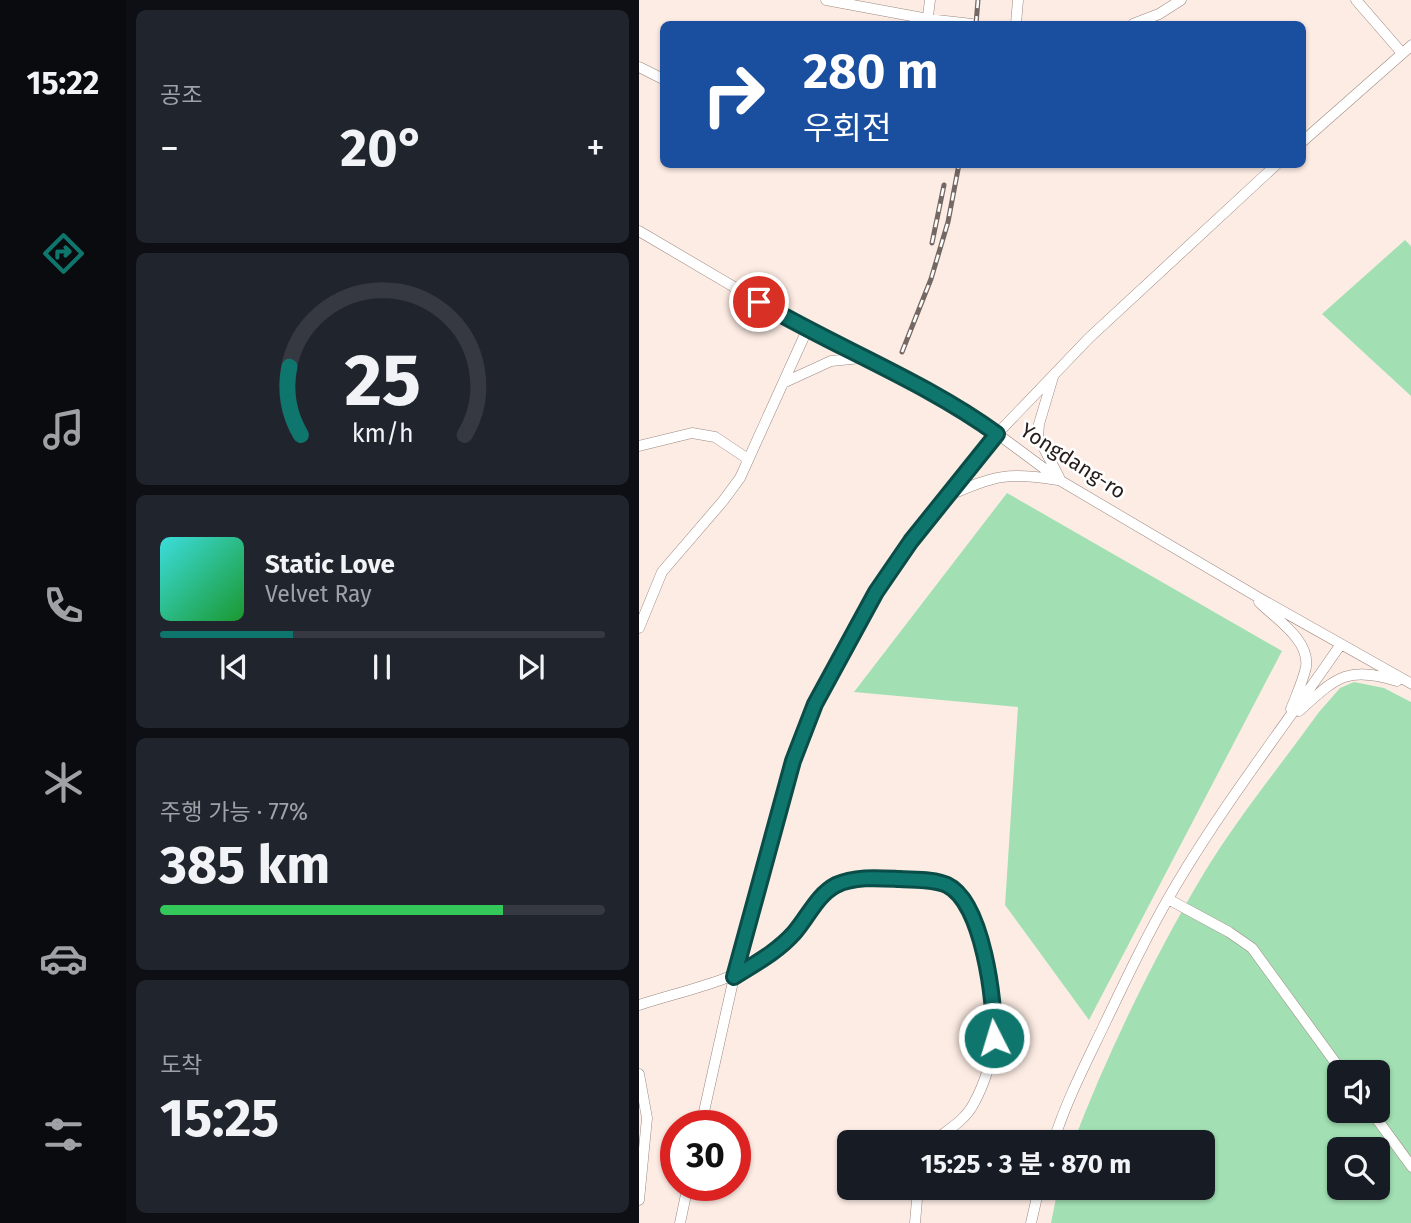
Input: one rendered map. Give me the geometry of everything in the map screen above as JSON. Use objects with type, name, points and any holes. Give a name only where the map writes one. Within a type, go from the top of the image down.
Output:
[{"type":"street","points":[[826,0],[922,21]]},
{"type":"street","points":[[927,21],[930,0]]},
{"type":"street","points":[[1016,21],[1018,0]]},
{"type":"street","points":[[1141,21],[1159,14],[1181,0]]},
{"type":"street","points":[[1356,0],[1402,53]]},
{"type":"street","points":[[1306,138],[1411,45]]},
{"type":"street","points":[[639,67],[660,78]]},
{"type":"street","points":[[704,1110],[734,977],[793,761],[815,704],[876,592],[911,541],[997,434],[1089,338],[1273,168]]},
{"type":"street","name":"Yongdang-ro","points":[[639,230],[807,330],[953,405],[1061,481],[1411,685]]},
{"type":"street","points":[[639,628],[662,572],[736,485],[807,330]]},
{"type":"street","points":[[783,383],[831,361],[864,358]]},
{"type":"street","points":[[1054,374],[1039,424],[1038,437],[1061,481]]},
{"type":"street","points":[[639,446],[692,433],[715,437],[747,459]]},
{"type":"street","points":[[945,498],[1001,476],[1023,474],[1061,481]]},
{"type":"street","points":[[1249,592],[1298,639],[1304,649],[1306,667],[1287,722]]},
{"type":"street","points":[[1057,1130],[1091,1052],[1168,899],[1218,820],[1341,644]]},
{"type":"street","points":[[1287,722],[1327,686],[1345,676],[1364,673],[1411,685]]},
{"type":"street","points":[[639,1005],[734,977],[774,952],[795,932],[821,898],[838,884],[878,878],[940,883],[956,891],[970,908],[986,966],[994,1038],[990,1060],[975,1102],[960,1121],[948,1130]]},
{"type":"street","points":[[1168,899],[1229,932],[1252,948],[1334,1060]]},
{"type":"street","points":[[639,1074],[647,1118],[639,1200]]},
{"type":"street","points":[[1380,1123],[1411,1167]]},
{"type":"street","points":[[915,1223],[917,1200]]},
{"type":"street","points":[[1031,1223],[1036,1200]]},
{"type":"street","points":[[680,1223],[685,1201]]},
{"type":"green space","points":[[1405,240],[1412,247],[1411,396],[1322,314]]},
{"type":"green space","points":[[1007,493],[1282,651],[1089,1020],[1005,905],[1018,707],[854,692]]},
{"type":"green space","points":[[1354,682],[1384,688],[1411,702],[1411,1223],[1051,1223],[1056,1200],[1215,1200],[1215,1130],[1078,1130],[1133,1005],[1204,873],[1319,712],[1340,688]]},
{"type":"railway","points":[[976,21],[978,0]]},
{"type":"railway","points":[[902,352],[931,279],[948,222],[958,168]]},
{"type":"railway","points":[[932,243],[944,185]]},
{"type":"route","points":[[759,302],[807,330],[953,405],[997,434],[911,541],[876,592],[815,704],[793,761],[734,977],[774,952],[795,932],[821,898],[838,884],[878,878],[940,883],[956,891],[970,908],[986,966],[995,1024],[994,1038]]}]
